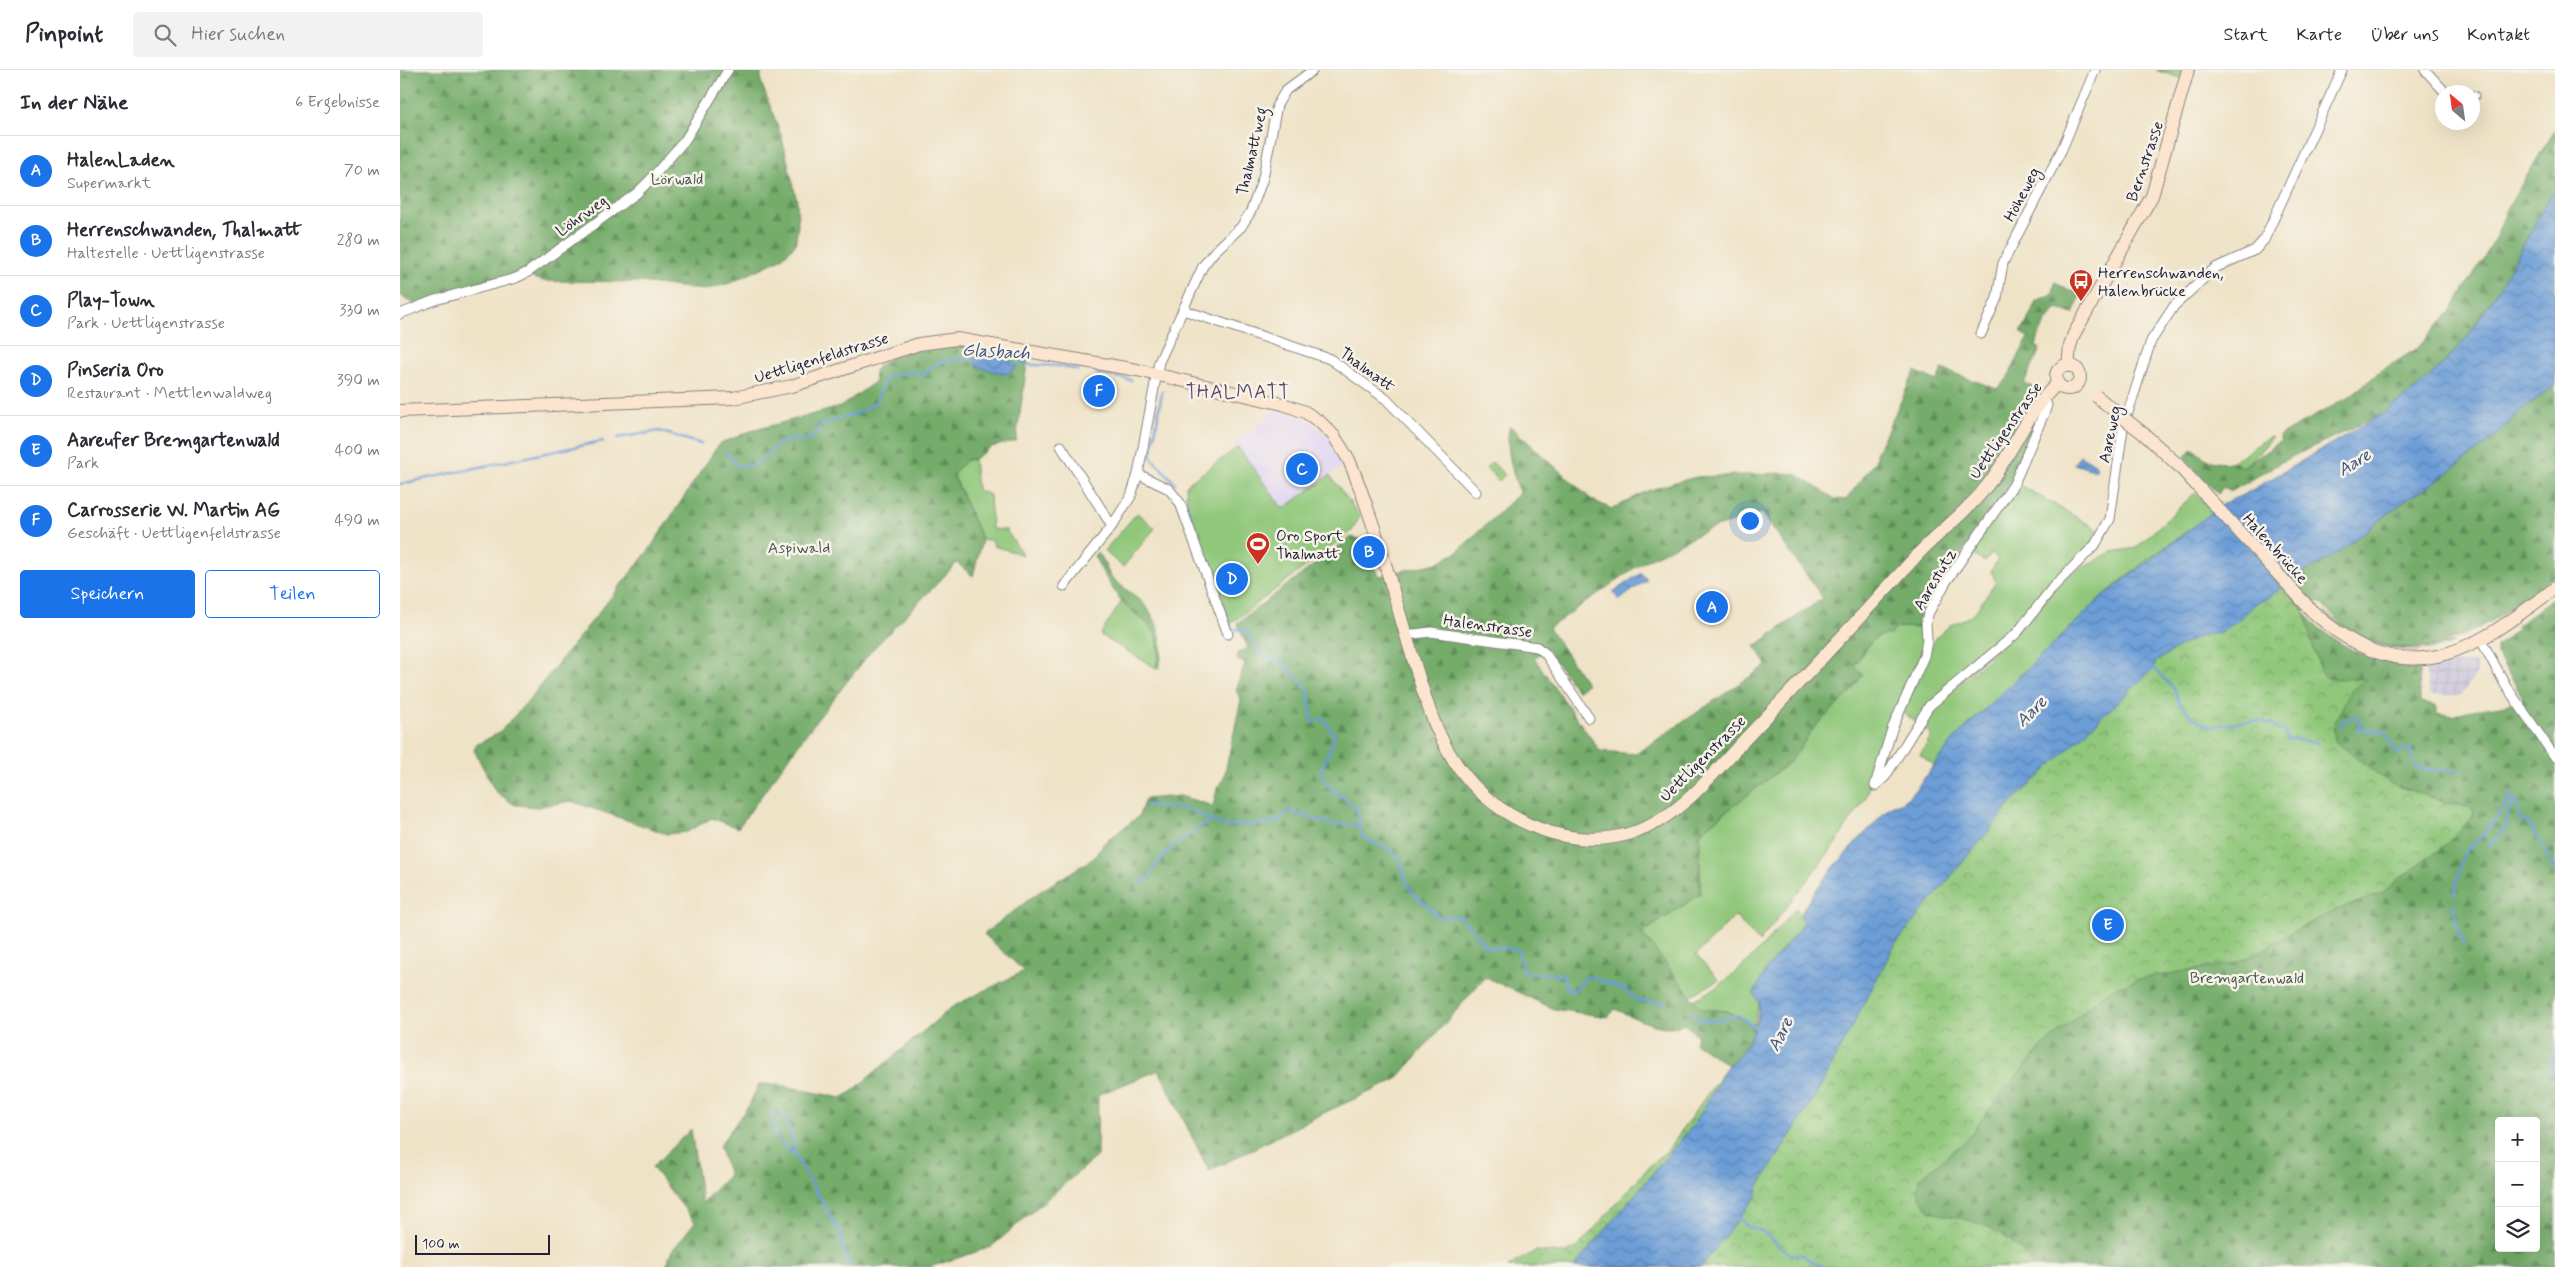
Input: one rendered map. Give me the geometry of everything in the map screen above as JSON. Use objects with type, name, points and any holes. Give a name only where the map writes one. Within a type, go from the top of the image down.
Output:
[{"type":"main road","name":"Bernstrasse","points":[[2068,366],[2070,346],[2074,334],[2152,196],[2188,70]]},
{"type":"main road","name":"Uettligenfeldstrasse","points":[[400,411],[733,398],[792,386],[909,347],[948,339],[980,342],[1157,374]]},
{"type":"main road","points":[[2068,366],[2078,371],[2080,379],[2078,384],[2068,390],[2058,383],[2058,372],[2068,366]]},
{"type":"main road","name":"Uettligenstrasse","points":[[1157,374],[1283,404],[1312,416],[1327,428],[1340,444],[1353,469],[1435,726],[1460,769],[1488,799],[1513,816],[1560,836],[1601,839],[1639,830],[1671,812],[1689,797],[1851,628],[1933,538],[1979,496],[1995,476],[2043,399],[2058,383]]},
{"type":"main road","name":"Halenbrücke","points":[[2078,384],[2144,434],[2178,465],[2312,611],[2355,644],[2385,655],[2419,658],[2458,650],[2506,626],[2555,588]]},
{"type":"street","name":"Löhrweg","points":[[400,314],[435,300],[522,275],[638,193],[685,140],[728,70]]},
{"type":"street","name":"Thalmattweg","points":[[1064,586],[1112,526],[1131,496],[1138,474],[1159,362],[1195,280],[1208,258],[1241,227],[1252,210],[1264,178],[1277,104],[1286,90],[1313,70]]},
{"type":"street","name":"Höheweg","points":[[1981,334],[1997,298],[2003,263],[2058,156],[2095,70]]},
{"type":"street","name":"Aareweg","points":[[1875,786],[1885,777],[1928,706],[2017,633],[2053,587],[2095,545],[2110,519],[2123,428],[2146,349],[2174,306],[2215,268],[2255,250],[2264,240],[2342,70]]},
{"type":"street","points":[[2425,70],[2439,85]]},
{"type":"street","name":"Thalmatt","points":[[1183,310],[1330,359],[1386,399],[1476,492]]},
{"type":"street","name":"Aarestutz","points":[[1875,786],[1899,712],[1924,656],[1927,641],[1926,621],[1929,612],[1946,582],[2014,484],[2047,405],[2043,399]]},
{"type":"street","points":[[1061,446],[1112,526]]},
{"type":"street","points":[[1138,474],[1169,489],[1180,503],[1228,634]]},
{"type":"street","name":"Halenstrasse","points":[[1406,635],[1431,632],[1537,647],[1545,653],[1589,718]]},
{"type":"street","points":[[2481,640],[2506,686],[2555,756]]},
{"type":"shaded area","points":[[1275,408],[1310,421],[1330,439],[1345,464],[1283,509],[1234,443],[1262,422]]},
{"type":"shaded area","points":[[2474,662],[2477,666],[2477,673],[2461,695],[2429,695],[2425,665]]},
{"type":"green space","name":"Lörwald","points":[[400,70],[761,70],[761,82],[782,138],[797,201],[798,226],[795,245],[781,259],[730,283],[704,290],[640,282],[543,281],[528,276],[415,305],[400,295]]},
{"type":"green space","points":[[2156,70],[2181,70],[2180,78]]},
{"type":"green space","points":[[2555,129],[2555,188],[2502,283],[2469,335],[2448,359],[2421,385],[2382,414],[2285,460],[2232,491],[2223,487],[2218,494],[2184,458],[2192,448],[2212,461],[2222,463],[2234,461],[2242,468],[2281,441],[2279,436],[2349,397],[2381,371],[2418,348],[2450,312],[2493,243],[2507,209]]},
{"type":"green space","points":[[2055,282],[2069,291],[2082,292],[2073,314],[2057,308],[2050,316],[2037,341],[2036,346],[2040,349],[2024,383],[2038,389],[2032,404],[2043,408],[2006,491],[1943,580],[1926,613],[1922,628],[1897,627],[1890,635],[1878,637],[1869,644],[1854,665],[1862,675],[1849,694],[1815,726],[1792,760],[1700,832],[1700,894],[1642,933],[1701,1009],[1726,1011],[1754,1025],[1745,1048],[1733,1062],[1728,1065],[1695,1043],[1697,1035],[1685,1024],[1667,1027],[1658,1026],[1641,1021],[1615,1009],[1608,1017],[1554,1009],[1485,977],[1396,1080],[1328,1111],[1209,1171],[1159,1070],[1098,1095],[1097,1156],[991,1247],[930,1267],[666,1267],[671,1252],[695,1222],[652,1167],[691,1129],[702,1203],[729,1175],[719,1146],[749,1105],[759,1084],[780,1085],[841,1098],[850,1093],[952,1007],[1024,971],[984,934],[1039,892],[1094,858],[1104,843],[1139,816],[1145,799],[1180,796],[1213,806],[1217,789],[1224,777],[1241,700],[1236,690],[1245,663],[1237,660],[1238,653],[1248,648],[1237,623],[1351,537],[1364,540],[1372,566],[1380,576],[1437,563],[1456,553],[1520,493],[1512,469],[1509,450],[1508,433],[1510,426],[1592,500],[1612,509],[1647,491],[1697,477],[1782,473],[1796,474],[1835,499],[1846,500],[1876,460],[1876,454],[1915,371],[1937,381],[1942,369],[1997,389],[2007,379],[2028,338],[2020,332],[2026,324],[2036,301],[2053,294]],"holes":[[[1762,513],[1823,598],[1755,646],[1767,665],[1636,754],[1600,751],[1534,658],[1547,649],[1577,691],[1587,684],[1549,628],[1643,562],[1709,529]]]},
{"type":"green space","name":"Aspiwald","points":[[952,344],[1028,357],[1016,441],[991,447],[974,459],[966,460],[953,474],[982,540],[973,576],[957,563],[872,650],[809,730],[738,828],[712,818],[687,832],[667,834],[571,801],[538,807],[515,805],[495,791],[474,750],[476,745],[500,732],[527,702],[649,550],[719,444],[751,431],[840,407],[875,382],[874,371],[889,359],[910,352]]},
{"type":"green space","name":"Bremgartenwald","points":[[2555,386],[2555,576],[2509,610],[2484,625],[2458,637],[2432,645],[2405,648],[2377,643],[2349,629],[2319,602],[2314,602],[2304,611],[2326,633],[2347,647],[2381,660],[2419,664],[2420,702],[2436,705],[2436,713],[2453,716],[2470,710],[2506,705],[2523,698],[2497,654],[2497,646],[2517,629],[2516,627],[2555,596],[2555,1267],[1701,1267],[2287,584],[2363,533],[2411,496],[2422,491],[2495,437],[2521,410]]},
{"type":"green space","points":[[2269,437],[2272,438],[2253,459],[2241,468],[2234,461]]},
{"type":"green space","name":"Oro Sport Thalmatt","points":[[1238,447],[1283,509],[1330,475],[1360,516],[1352,531],[1230,624],[1187,504],[1186,485]]},
{"type":"green space","points":[[974,459],[977,490],[990,495],[992,529],[1006,530],[1023,555],[994,546],[992,540],[982,540],[953,474],[966,460]]},
{"type":"green space","points":[[1492,462],[1505,475],[1499,481],[1486,468]]},
{"type":"green space","points":[[2018,484],[2099,530],[2094,543],[2026,621],[1916,722],[1903,712],[1934,640],[1950,625],[1973,615],[1996,582],[1991,571],[1998,559],[1991,553],[1985,562],[1970,553]]},
{"type":"green space","points":[[2195,493],[2213,511],[2212,513],[2147,560],[2101,598],[1956,737],[1934,765],[1920,755],[1932,735],[1919,724],[1925,715],[1985,662],[2069,575],[2111,552],[2136,548]]},
{"type":"green space","points":[[2213,510],[2305,612],[2314,652],[2323,675],[2330,679],[2365,679],[2350,692],[2335,722],[2333,731],[2336,742],[2384,779],[2397,786],[2447,803],[2469,807],[2474,811],[2472,818],[2446,844],[2383,893],[2334,911],[2290,933],[2254,955],[2234,963],[2138,979],[2107,991],[2043,1046],[1999,1096],[1966,1141],[1921,1177],[1918,1188],[1920,1197],[1930,1212],[1963,1219],[1989,1228],[2012,1242],[2035,1267],[1508,1267],[1535,1251],[1565,1253],[1577,1248],[1654,1161],[1667,1151],[1728,1065],[1734,1061],[1745,1047],[1754,1029],[1759,1011],[1759,1003],[1754,993],[1766,970],[1804,923],[1801,914],[1831,871],[1891,806],[1901,803],[1912,794],[1956,737],[2101,598],[2147,560],[2212,514]]},
{"type":"green space","points":[[1137,513],[1155,528],[1123,567],[1104,551]]},
{"type":"green space","points":[[1097,552],[1110,575],[1138,598],[1151,613],[1159,630],[1161,640],[1159,669],[1156,668],[1159,653],[1155,633],[1116,594],[1094,556]]},
{"type":"green space","points":[[1122,601],[1152,629],[1158,646],[1156,668],[1100,635]]},
{"type":"green space","points":[[2324,612],[2357,634],[2381,644],[2407,649],[2421,649],[2454,643],[2439,647],[2425,649],[2410,650],[2381,646],[2354,634],[2331,619]]},
{"type":"green space","points":[[1897,627],[1922,628],[1922,652],[1865,799],[1833,847],[1759,942],[1735,916],[1696,955],[1719,980],[1690,996],[1641,934],[1700,894],[1700,832],[1792,760],[1815,726],[1849,694],[1862,675],[1854,666],[1873,639]]},
{"type":"green space","points":[[1796,908],[1804,923],[1766,970],[1754,1025],[1726,1011],[1701,1009],[1693,1000],[1709,992],[1737,972]]},
{"type":"water","name":"Aare","points":[[2555,188],[2555,386],[2521,410],[2495,437],[2476,452],[2422,491],[2411,496],[2335,555],[2294,578],[2267,599],[2256,603],[2240,619],[2221,632],[2206,634],[2184,644],[2155,662],[2155,667],[2015,799],[1895,944],[1816,1095],[1758,1187],[1757,1195],[1701,1267],[1574,1267],[1695,1123],[1728,1065],[1734,1061],[1745,1047],[1754,1029],[1759,1011],[1759,1003],[1754,993],[1766,970],[1804,923],[1801,914],[1810,899],[1842,858],[1891,806],[1901,803],[1912,794],[1956,737],[2101,598],[2224,503],[2245,494],[2382,414],[2421,385],[2469,335],[2502,283]]},
{"type":"water","points":[[991,355],[1007,359],[1017,366],[1009,373],[1003,374],[978,367],[973,359]]},
{"type":"water","points":[[2080,455],[2095,464],[2097,468],[2093,470],[2074,464]]},
{"type":"water","points":[[1641,573],[1647,580],[1619,600],[1613,592]]},
{"type":"waterway","name":"Glasbach","points":[[724,453],[729,455],[737,466],[752,465],[763,459],[783,441],[812,439],[821,425],[858,413],[876,402],[888,376],[916,371],[922,376],[928,370],[946,360],[976,360]]},
{"type":"waterway","name":"Glasbach","points":[[1014,364],[1058,366],[1078,370]]},
{"type":"waterway","name":"Glasbach","points":[[1096,373],[1131,380]]},
{"type":"waterway","name":"Glasbach","points":[[1162,392],[1151,457],[1175,483]]},
{"type":"waterway","points":[[617,438],[659,431],[701,444]]},
{"type":"waterway","points":[[400,484],[603,441]]},
{"type":"waterway","name":"Glasbach","points":[[1186,503],[1218,592]]},
{"type":"waterway","name":"Glasbach","points":[[1221,600],[1231,629],[1246,630],[1259,653],[1283,664],[1308,689],[1312,722],[1324,719],[1335,736],[1321,771],[1325,782],[1357,809],[1359,828],[1362,835],[1372,842],[1389,849],[1396,855],[1411,890],[1438,918],[1460,916],[1486,947],[1518,949],[1523,972],[1563,975],[1566,987],[1570,991],[1575,990],[1584,979],[1590,976],[1625,990],[1639,1001],[1665,1003]]},
{"type":"waterway","points":[[2152,666],[2175,690],[2179,703],[2195,719],[2211,727],[2239,722],[2264,721],[2266,724],[2272,723],[2277,730],[2285,731],[2287,739],[2319,743]]},
{"type":"waterway","points":[[2340,727],[2344,720],[2356,717],[2360,720],[2358,729],[2383,731],[2399,754],[2404,748],[2410,749],[2415,767],[2426,770],[2461,771]]},
{"type":"waterway","points":[[2509,795],[2517,804],[2521,821],[2526,821],[2540,840],[2555,871]]},
{"type":"waterway","points":[[2454,895],[2462,860],[2467,850],[2485,833],[2511,797]]},
{"type":"waterway","points":[[2489,845],[2504,829],[2508,820],[2509,809],[2515,800]]},
{"type":"waterway","points":[[1146,805],[1188,809],[1223,826],[1276,823],[1289,811],[1332,824],[1360,825]]},
{"type":"waterway","points":[[1139,885],[1148,878],[1162,857],[1171,848],[1210,821]]},
{"type":"waterway","points":[[2453,902],[2456,923],[2463,944]]},
{"type":"waterway","name":"Glasbach","points":[[1691,1013],[1703,1020],[1709,1021],[1738,1015],[1756,1028]]},
{"type":"waterway","points":[[2550,1073],[2555,1047]]},
{"type":"waterway","points":[[779,1109],[793,1135],[795,1155],[839,1231],[849,1267]]},
{"type":"waterway","points":[[770,1111],[774,1134],[795,1155]]},
{"type":"waterway","points":[[1737,1216],[1748,1227],[1762,1231],[1790,1254],[1803,1255],[1810,1261],[1825,1267]]},
{"type":"place","name":"Herrenschwanden, Halenbrücke","points":[[2081,302]]},
{"type":"place","name":"Carrosserie W. Martin AG","points":[[1099,391]]},
{"type":"place","name":"Play-Town","points":[[1302,469]]},
{"type":"place","name":"Herrenschwanden, Thalmatt","points":[[1369,552]]},
{"type":"place","name":"Oro Sport Thalmatt","points":[[1258,565]]},
{"type":"place","name":"Pinseria Oro","points":[[1232,579]]},
{"type":"place","name":"HalenLaden","points":[[1712,607]]},
{"type":"place","name":"Aareufer Bremgartenwald","points":[[2108,925]]},
{"type":"district","name":"THALMATT","points":[[1238,391]]}]
